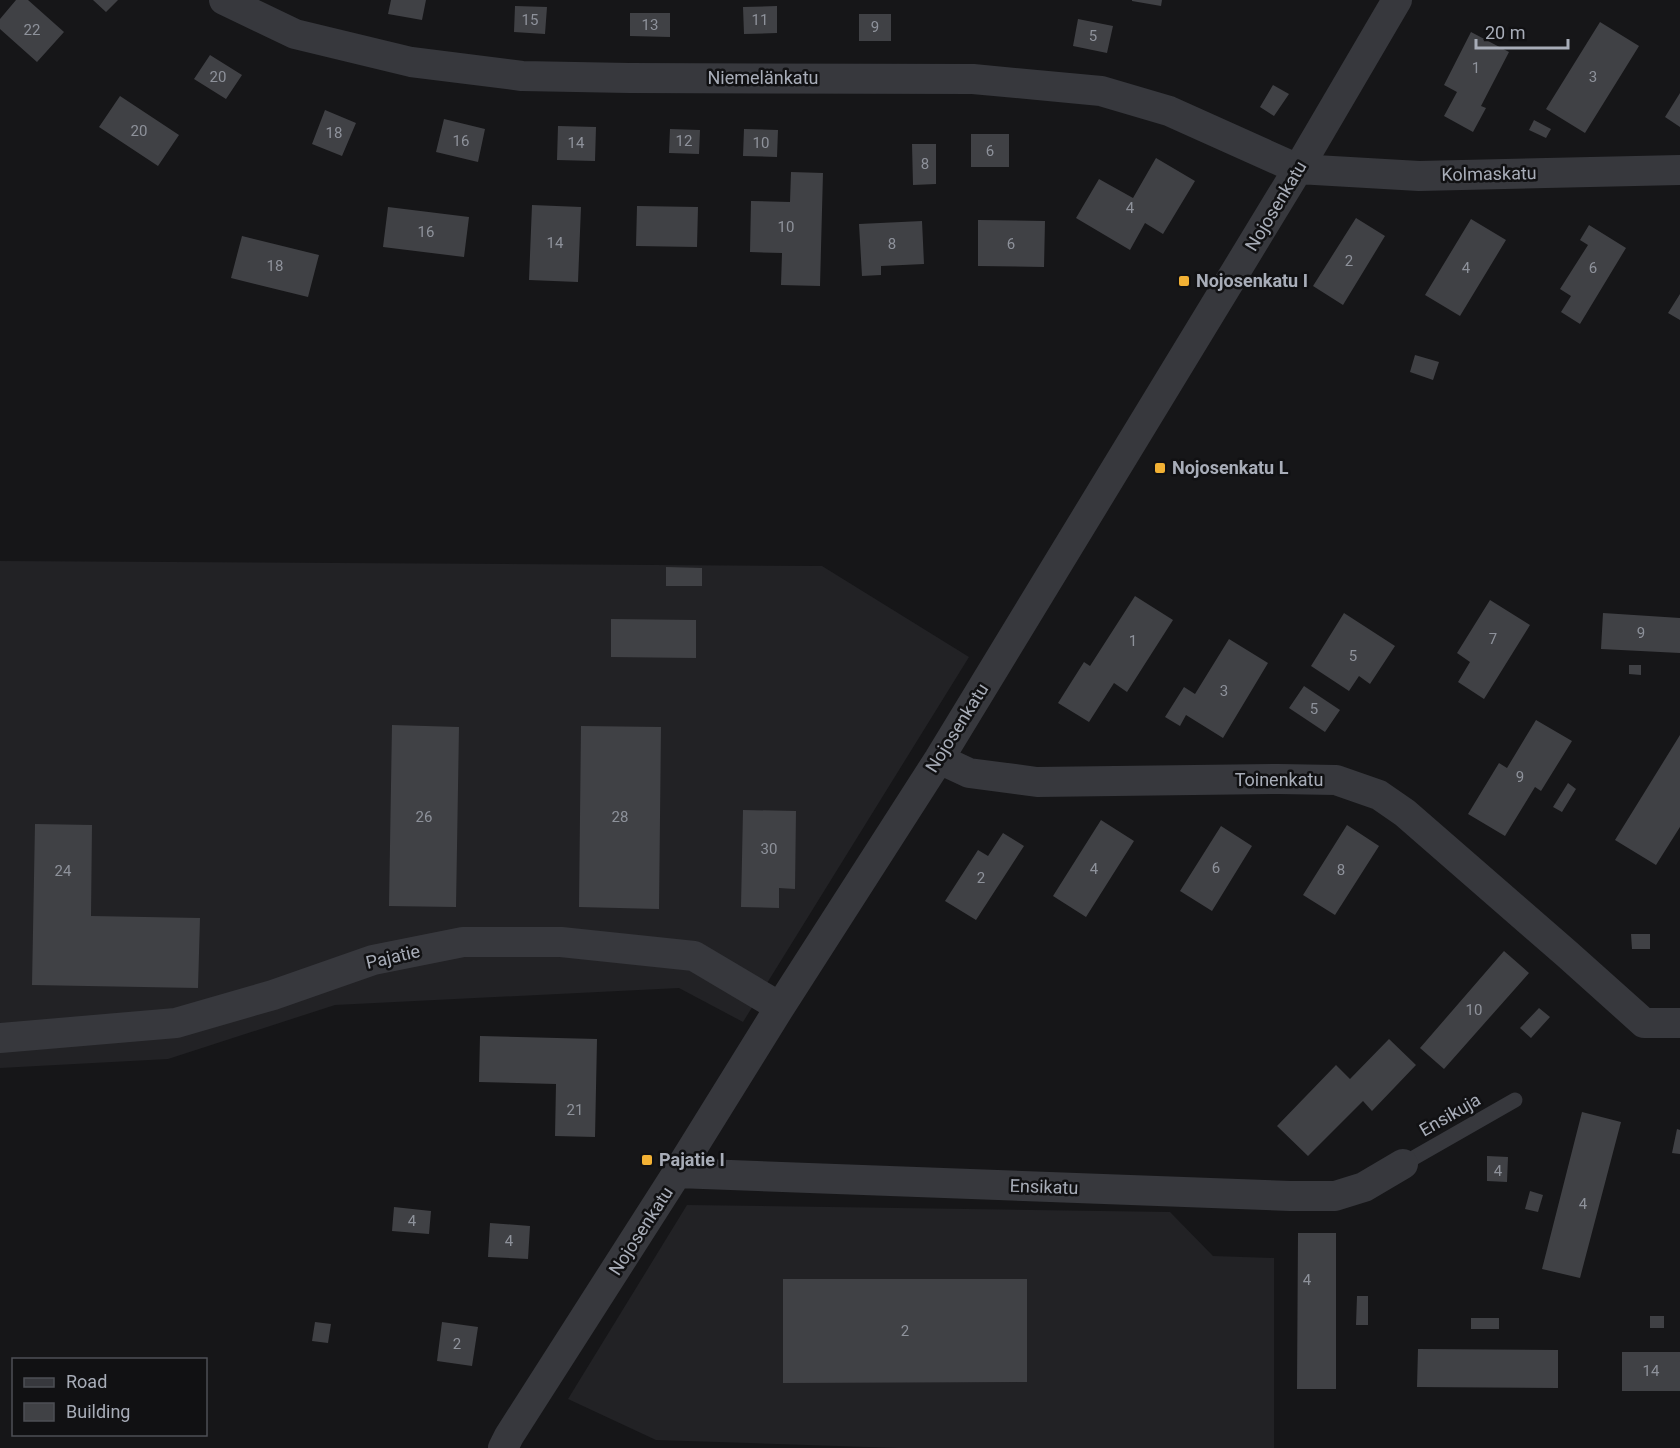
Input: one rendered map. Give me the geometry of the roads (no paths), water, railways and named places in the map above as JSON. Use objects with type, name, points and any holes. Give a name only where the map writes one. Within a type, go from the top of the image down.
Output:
[{"type":"street","name":"Niemelänkatu","points":[[224,0],[295,34],[411,62],[522,76],[973,79],[1101,91],[1169,111],[1299,170]]},
{"type":"street","name":"Nojosenkatu","points":[[503,1448],[939,759],[1299,170],[1397,0]]},
{"type":"street","name":"Kolmaskatu","points":[[1299,170],[1419,176],[1680,171]]},
{"type":"street","name":"Toinenkatu","points":[[939,759],[969,773],[1037,782],[1336,780],[1380,795],[1405,813],[1644,1023],[1680,1023]]},
{"type":"street","name":"Pajatie","points":[[0,1038],[176,1023],[273,995],[373,960],[463,942],[561,942],[694,956],[780,1007]]},
{"type":"street","name":"Ensikatu","points":[[677,1173],[1278,1196],[1335,1196],[1364,1188],[1403,1164]]},
{"type":"lane","name":"Ensikuja","points":[[1403,1164],[1515,1100]]},
{"type":"place","name":"Nojosenkatu I","points":[[1184,281]]},
{"type":"place","name":"Nojosenkatu L","points":[[1160,468]]},
{"type":"place","name":"Pajatie I","points":[[647,1160]]}]
